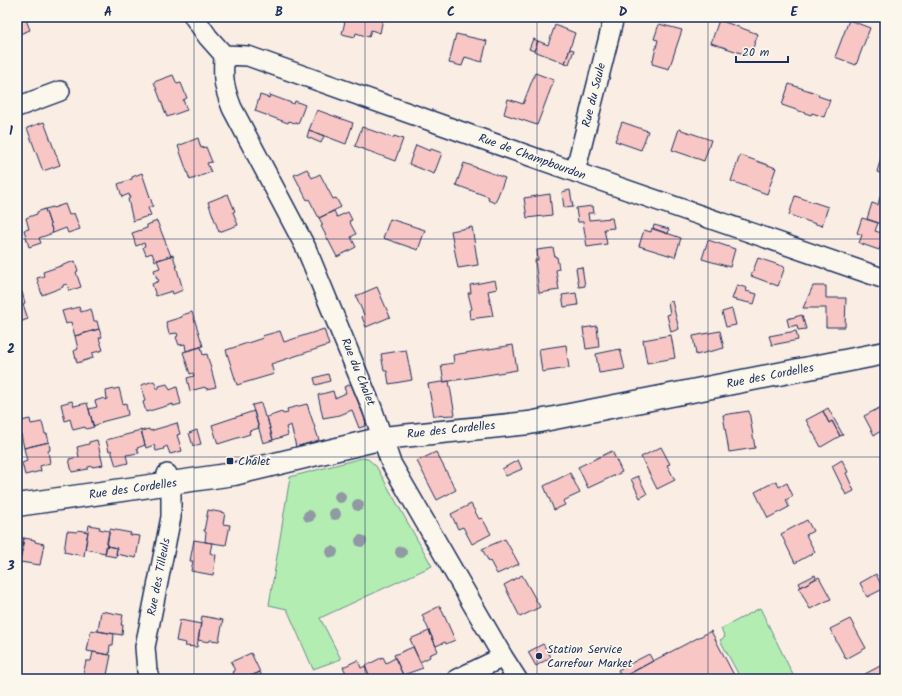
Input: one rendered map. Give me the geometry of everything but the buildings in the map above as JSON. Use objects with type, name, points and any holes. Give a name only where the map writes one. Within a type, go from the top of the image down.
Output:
[{"type":"street","points":[[194,17],[208,37],[224,55]]},
{"type":"street","name":"Rue du Saule","points":[[575,172],[614,17]]},
{"type":"street","name":"Rue de Champbourdon","points":[[224,55],[248,56],[575,172],[885,279]]},
{"type":"street","name":"Rue du Chalet","points":[[224,55],[222,79],[232,108],[306,248],[372,408],[392,463],[517,679]]},
{"type":"street","points":[[17,108],[60,91]]},
{"type":"street","name":"Rue des Cordelles","points":[[17,505],[169,479],[234,474],[383,438],[529,423],[885,354]]},
{"type":"street","name":"Rue des Tilleuls","points":[[150,679],[147,672],[145,647],[170,517],[169,479]]},
{"type":"street","points":[[457,679],[503,657]]},
{"type":"green space","points":[[362,458],[368,459],[376,466],[432,566],[320,618],[341,659],[313,669],[287,609],[269,605],[290,477]]},
{"type":"green space","points":[[760,608],[795,679],[741,679],[720,640],[725,637],[721,629]]},
{"type":"place","name":"Châlet","points":[[230,461]]},
{"type":"place","name":"Station Service Carrefour Market","points":[[539,656]]}]
